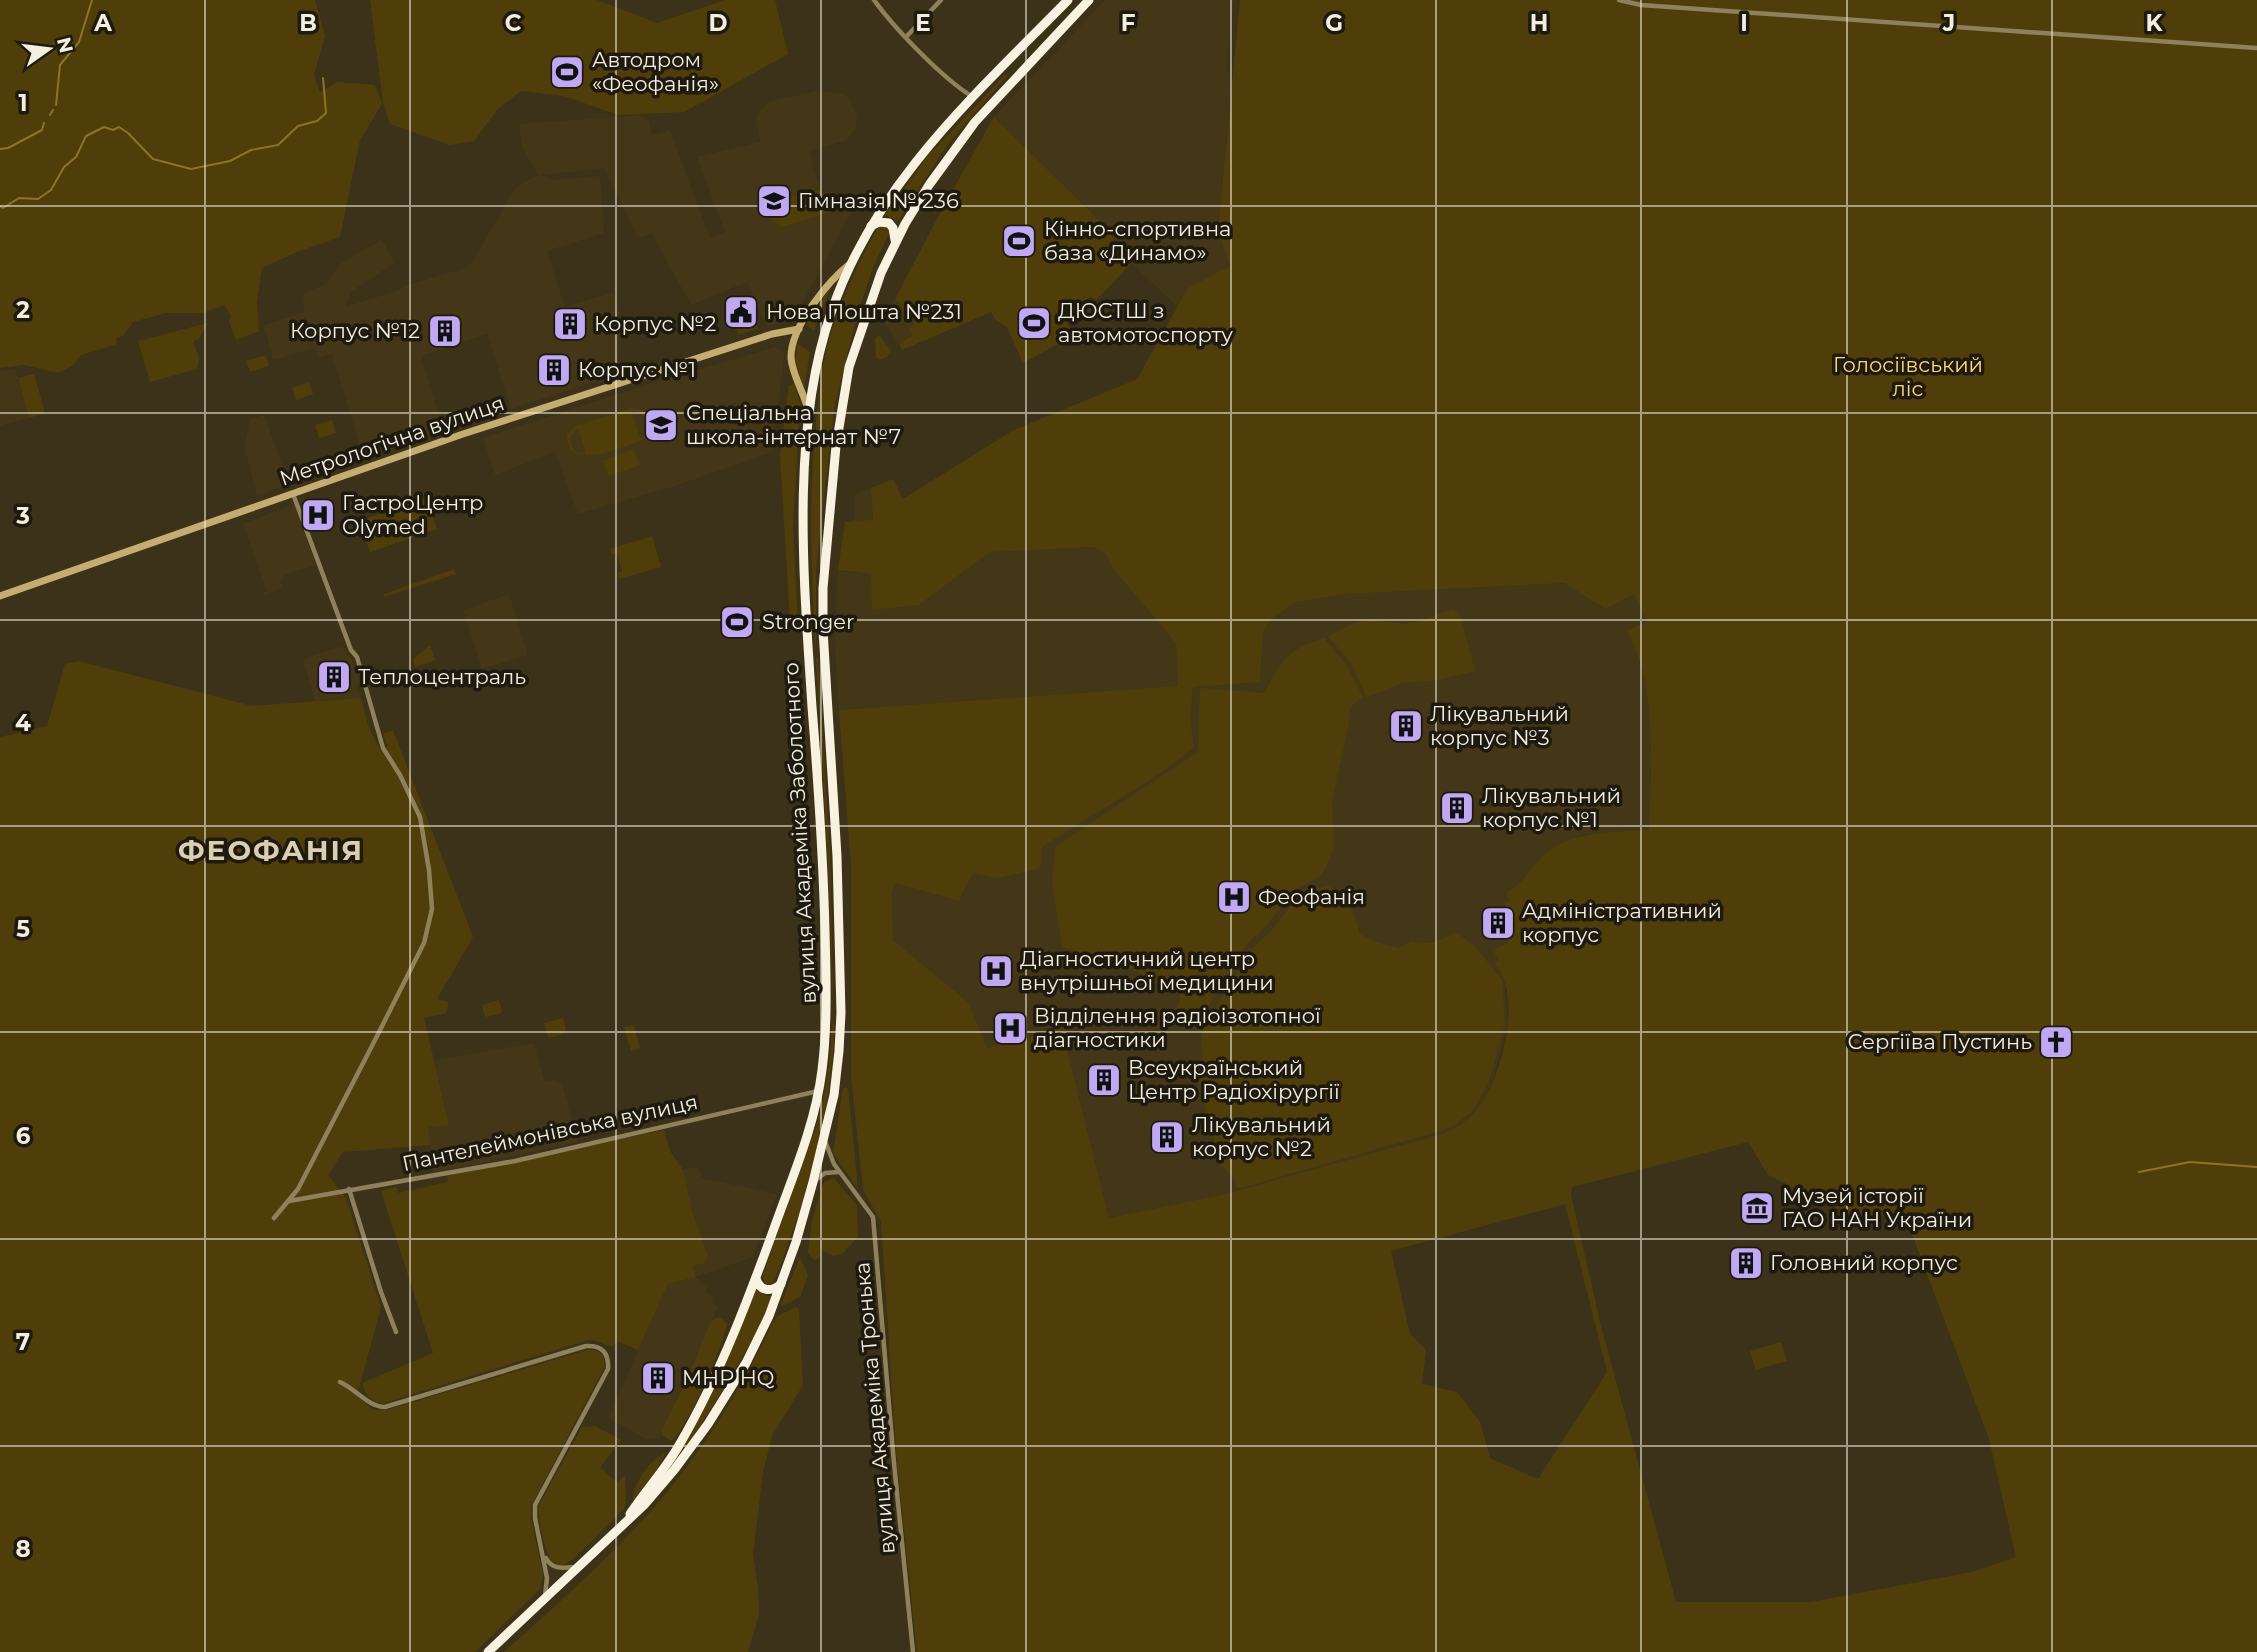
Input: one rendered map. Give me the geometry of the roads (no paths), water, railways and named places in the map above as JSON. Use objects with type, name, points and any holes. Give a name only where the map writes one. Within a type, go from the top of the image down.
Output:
[{"type":"highway","name":"вулиця Академіка Заболотного","points":[[625,1522],[666,1466],[708,1390],[755,1279],[792,1180],[819,1091],[826,1012],[821,849],[804,560],[804,496],[809,419],[823,337],[852,262],[871,226],[915,162],[1069,0]]},
{"type":"highway","name":"вулиця Академіка Заболотного","points":[[488,1652],[659,1489],[708,1424],[746,1363],[781,1284],[796,1242],[824,1138],[834,1095],[839,1051],[841,1013],[836,834],[823,630],[825,546],[836,446],[849,367],[863,320],[895,242],[929,185],[962,138],[1089,0]]},
{"type":"highway","points":[[871,226],[879,222],[889,223],[895,233],[895,242]]},
{"type":"highway","points":[[755,1279],[761,1288],[766,1290],[777,1288],[781,1284]]},
{"type":"street","points":[[874,0],[887,19],[961,89],[974,97]]},
{"type":"street","points":[[906,37],[940,0]]},
{"type":"street","points":[[1619,0],[1655,6],[2257,48]]},
{"type":"street","points":[[809,419],[804,391],[791,358],[794,342],[799,329],[827,285],[852,262]]},
{"type":"street","name":"Метрологічна вулиця","points":[[0,596],[561,402],[772,334],[799,329]]},
{"type":"street","points":[[274,1218],[298,1189],[424,943],[432,909],[421,817],[383,748],[357,657],[351,650],[293,494]]},
{"type":"street","name":"Пантелеймонівська вулиця","points":[[288,1202],[515,1161],[819,1091]]},
{"type":"street","name":"вулиця Академіка Тронька","points":[[824,1138],[840,1172],[873,1217],[913,1652]]},
{"type":"street","points":[[813,1182],[825,1173],[840,1172]]},
{"type":"street","points":[[349,1189],[381,1292],[397,1332]]},
{"type":"street","points":[[340,1382],[354,1388],[372,1404],[385,1406],[586,1346],[601,1348],[608,1360],[607,1369],[536,1505],[535,1518],[547,1578],[545,1599]]},
{"type":"street","points":[[543,1551],[552,1566],[579,1567]]},
{"type":"waterway","points":[[56,105],[60,65],[79,42],[92,0]]},
{"type":"waterway","points":[[0,206],[3,208],[19,198],[38,199],[51,190],[64,167],[76,157],[86,136],[104,127],[113,130],[119,127],[153,159],[191,169],[230,161],[251,150],[278,145],[298,126],[317,121],[326,113],[323,78]]},
{"type":"waterway","points":[[50,115],[53,110]]},
{"type":"waterway","points":[[0,149],[8,148],[42,130],[44,123]]},
{"type":"waterway","points":[[2139,1172],[2190,1162],[2257,1167]]},
{"type":"place","name":"Автодром «Феофанія»","points":[[567,72]]},
{"type":"place","name":"Гімназія № 236","points":[[774,201]]},
{"type":"place","name":"Кінно-спортивна база «Динамо»","points":[[1019,241]]},
{"type":"place","name":"Нова Пошта №231","points":[[741,312]]},
{"type":"place","name":"ДЮСТШ з автомотоспорту","points":[[1034,323]]},
{"type":"place","name":"Корпус №2","points":[[570,324]]},
{"type":"place","name":"Корпус №12","points":[[445,331]]},
{"type":"place","name":"Корпус №1","points":[[554,370]]},
{"type":"place","name":"Спеціальна школа-інтернат №7","points":[[661,425]]},
{"type":"place","name":"ГастроЦентр Olymed","points":[[318,515]]},
{"type":"place","name":"Stronger","points":[[737,622]]},
{"type":"place","name":"Теплоцентраль","points":[[334,677]]},
{"type":"place","name":"Лікувальний корпус №3","points":[[1406,726]]},
{"type":"place","name":"Лікувальний корпус №1","points":[[1457,808]]},
{"type":"place","name":"Феофанія","points":[[1234,897]]},
{"type":"place","name":"Адміністративний корпус","points":[[1498,923]]},
{"type":"place","name":"Діагностичний центр внутрішньої медицини","points":[[996,971]]},
{"type":"place","name":"Відділення радіоізотопної діагностики","points":[[1010,1028]]},
{"type":"place","name":"Сергіїва Пустинь","points":[[2056,1042]]},
{"type":"place","name":"Всеукраїнський Центр Радіохірургії","points":[[1104,1080]]},
{"type":"place","name":"Лікувальний корпус №2","points":[[1167,1137]]},
{"type":"place","name":"Музей історії ГАО НАН України","points":[[1757,1208]]},
{"type":"place","name":"Головний корпус","points":[[1746,1263]]},
{"type":"place","name":"MHP HQ","points":[[658,1378]]},
{"type":"district","name":"ФЕОФАНІЯ","points":[[271,850]]},
{"type":"park label","name":"Голосіївський ліс","points":[[1908,377]]}]
